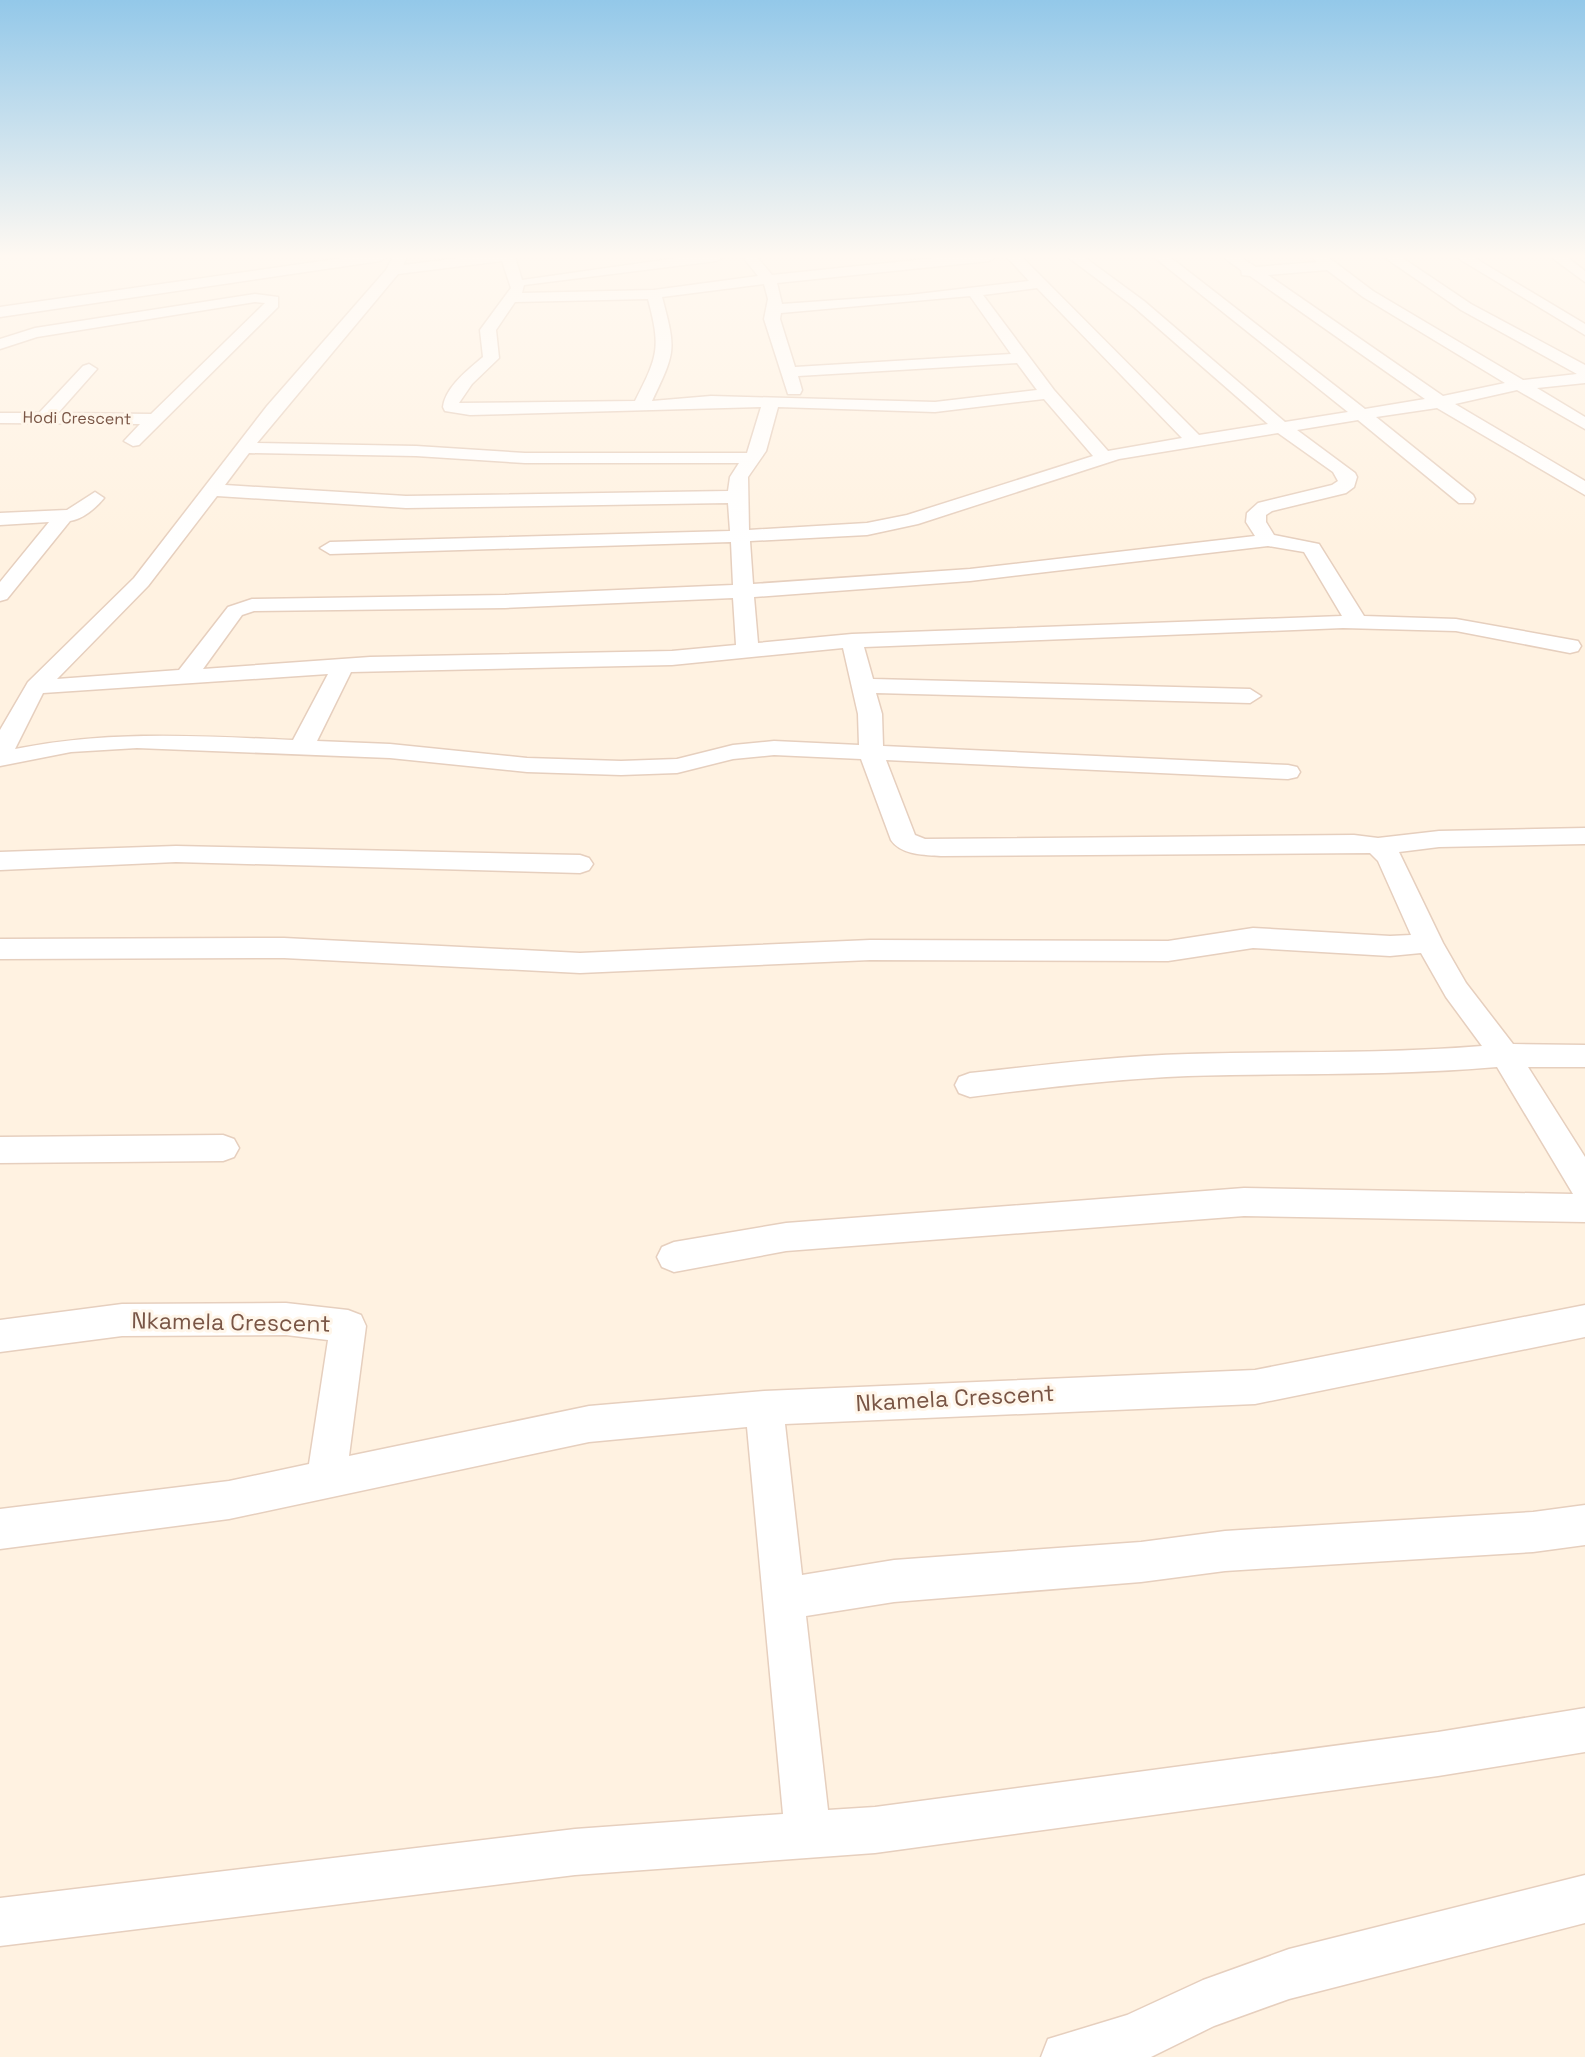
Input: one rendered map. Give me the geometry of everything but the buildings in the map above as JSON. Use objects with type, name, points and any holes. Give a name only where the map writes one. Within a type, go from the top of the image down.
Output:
[{"type":"street","name":"Hodi Crescent","points":[[133,441],[223,353]]},
{"type":"street","points":[[319,353],[141,582],[36,687],[9,718],[0,756],[106,742],[390,751],[527,765],[621,768],[677,766],[733,752],[774,748],[1288,772]]},
{"type":"street","points":[[490,353],[491,358],[466,381],[451,402],[451,407],[470,410],[641,406],[711,401],[935,407],[1048,394]]},
{"type":"street","points":[[641,406],[659,371],[663,353]]},
{"type":"street","points":[[747,650],[736,497],[739,477],[757,451],[779,402],[794,388],[783,353]]},
{"type":"street","points":[[1017,353],[1048,394],[1104,457]]},
{"type":"street","points":[[1110,353],[1194,440]]},
{"type":"street","points":[[1196,353],[1281,426],[1339,467],[1348,477],[1347,483],[1339,489],[1265,507],[1257,513],[1256,522],[1268,540]]},
{"type":"street","points":[[1283,353],[1466,499]]},
{"type":"street","points":[[1373,353],[1440,401],[1585,489]]},
{"type":"street","points":[[1466,353],[1585,424]]},
{"type":"street","points":[[1550,353],[1585,372]]},
{"type":"street","points":[[789,372],[1020,358]]},
{"type":"street","points":[[44,418],[89,369]]},
{"type":"street","points":[[330,548],[738,537],[846,531],[897,523],[1104,457],[1440,401],[1519,385],[1585,378]]},
{"type":"street","name":"Hodi Crescent","points":[[0,418],[153,419]]},
{"type":"street","points":[[244,448],[416,450],[525,458],[752,458]]},
{"type":"street","points":[[212,490],[406,502],[736,497]]},
{"type":"street","points":[[0,519],[63,517],[80,511],[95,498]]},
{"type":"street","points":[[0,595],[63,517]]},
{"type":"street","points":[[185,678],[235,611],[252,606],[373,605],[744,591],[1019,570],[1268,540],[1298,543],[1312,548],[1357,622]]},
{"type":"street","points":[[36,687],[343,666],[672,658],[852,641],[1234,624],[1357,622],[1456,625],[1570,646]]},
{"type":"street","points":[[852,641],[870,714],[871,754],[904,840],[922,847],[1354,843],[1378,846],[1439,839],[1585,836]]},
{"type":"street","points":[[302,748],[343,666]]},
{"type":"street","points":[[863,686],[1250,696]]},
{"type":"street","points":[[1378,846],[1389,857],[1429,943],[1456,990],[1505,1055],[1585,1185]]},
{"type":"street","points":[[0,862],[176,853],[580,864]]},
{"type":"street","points":[[0,949],[284,948],[580,963],[870,950],[1168,951],[1253,938],[1390,946],[1429,943]]},
{"type":"street","points":[[970,1085],[1087,1072],[1188,1065],[1411,1063],[1505,1055],[1585,1056]]},
{"type":"street","points":[[0,1150],[223,1148]]},
{"type":"street","points":[[674,1257],[786,1237],[1244,1202],[1585,1208]]},
{"type":"street","name":"Nkamela Crescent","points":[[0,1336],[122,1320],[286,1319],[348,1326],[326,1481]]},
{"type":"street","name":"Nkamela Crescent","points":[[0,1529],[229,1500],[589,1424],[764,1408],[1255,1387],[1585,1321]]},
{"type":"street","points":[[764,1408],[808,1834]]},
{"type":"street","points":[[784,1599],[894,1581],[1141,1562],[1225,1551],[1533,1532],[1585,1525]]},
{"type":"street","points":[[0,1922],[575,1852],[916,1824],[1438,1754],[1585,1730]]},
{"type":"street","points":[[1066,2057],[1133,2039],[1203,2005],[1289,1974],[1585,1899]]}]
